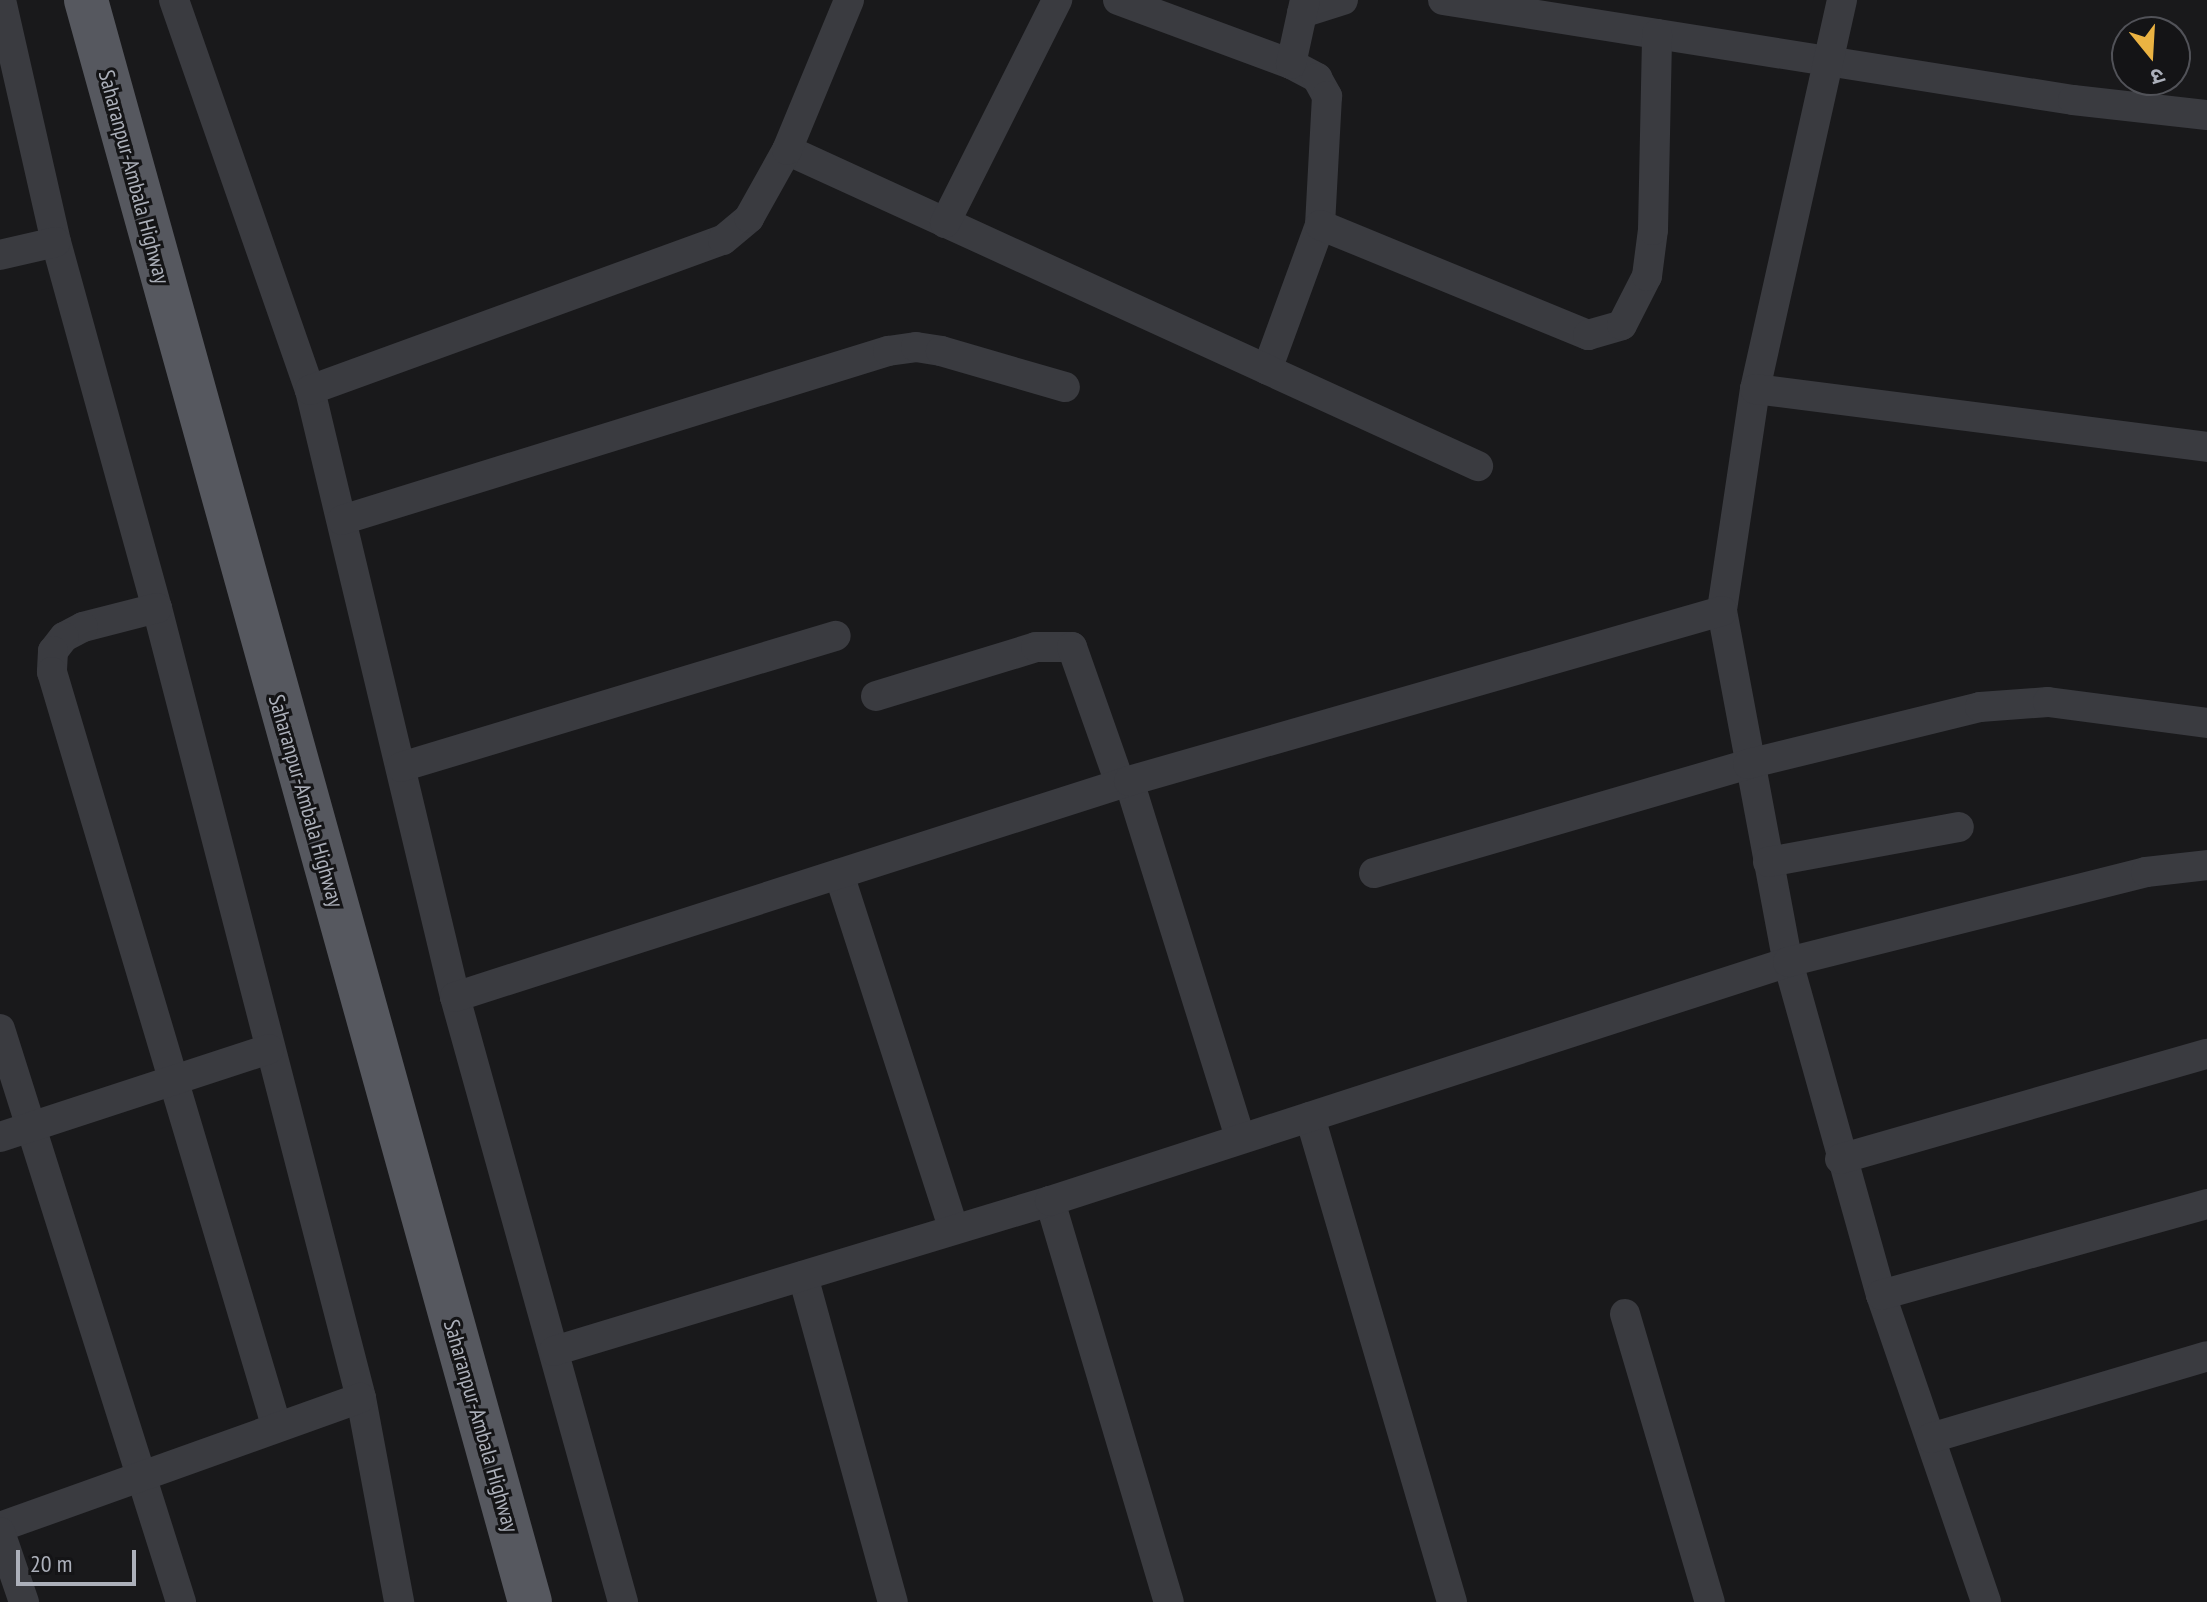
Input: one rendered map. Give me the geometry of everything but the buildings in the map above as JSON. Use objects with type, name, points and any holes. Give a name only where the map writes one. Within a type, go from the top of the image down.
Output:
[{"type":"main road","name":"Saharanpur-Ambala Highway","points":[[86,0],[530,1602]]},
{"type":"street","points":[[1,0],[56,242],[157,608],[361,1398],[399,1602]]},
{"type":"street","points":[[174,0],[310,390],[455,997],[623,1602]]},
{"type":"street","points":[[310,390],[723,240],[749,218],[787,150],[849,0]]},
{"type":"street","points":[[945,223],[1057,0]]},
{"type":"street","points":[[1118,0],[1291,64],[1317,78],[1327,96],[1320,225],[1267,370]]},
{"type":"street","points":[[1291,64],[1304,6],[1343,0]]},
{"type":"street","points":[[1443,0],[2073,100],[2207,115]]},
{"type":"street","points":[[1842,0],[1755,389],[1722,611],[1748,764],[1788,962],[1840,1159],[1881,1295],[1986,1602]]},
{"type":"street","points":[[1320,225],[1588,335],[1622,325],[1647,276],[1653,230],[1657,34]]},
{"type":"street","points":[[787,150],[1478,466]]},
{"type":"street","points":[[0,255],[56,242]]},
{"type":"street","points":[[342,520],[888,351],[916,347],[941,351],[1065,387]]},
{"type":"street","points":[[1755,389],[2207,447]]},
{"type":"street","points":[[157,608],[83,627],[64,637],[53,651],[52,672],[169,1081],[276,1425]]},
{"type":"street","points":[[455,997],[1125,782],[1722,611]]},
{"type":"street","points":[[401,767],[836,636]]},
{"type":"street","points":[[876,696],[1036,647],[1072,647],[1125,782],[1240,1138]]},
{"type":"street","points":[[1374,873],[1748,764],[2012,702],[2048,702],[2207,723]]},
{"type":"street","points":[[1768,862],[1959,827]]},
{"type":"street","points":[[554,1351],[953,1227],[1050,1201],[1788,962],[2146,872],[2207,865]]},
{"type":"street","points":[[839,874],[953,1227]]},
{"type":"street","points":[[0,1029],[181,1602]]},
{"type":"street","points":[[0,1137],[269,1049]]},
{"type":"street","points":[[1840,1159],[2207,1054]]},
{"type":"street","points":[[1310,1117],[1452,1602]]},
{"type":"street","points":[[1050,1201],[1169,1602]]},
{"type":"street","points":[[1881,1295],[2207,1204]]},
{"type":"street","points":[[803,1276],[893,1602]]},
{"type":"street","points":[[1625,1314],[1710,1602]]},
{"type":"street","points":[[1931,1438],[2207,1356]]},
{"type":"street","points":[[24,1602],[0,1530],[276,1425],[361,1398]]}]
